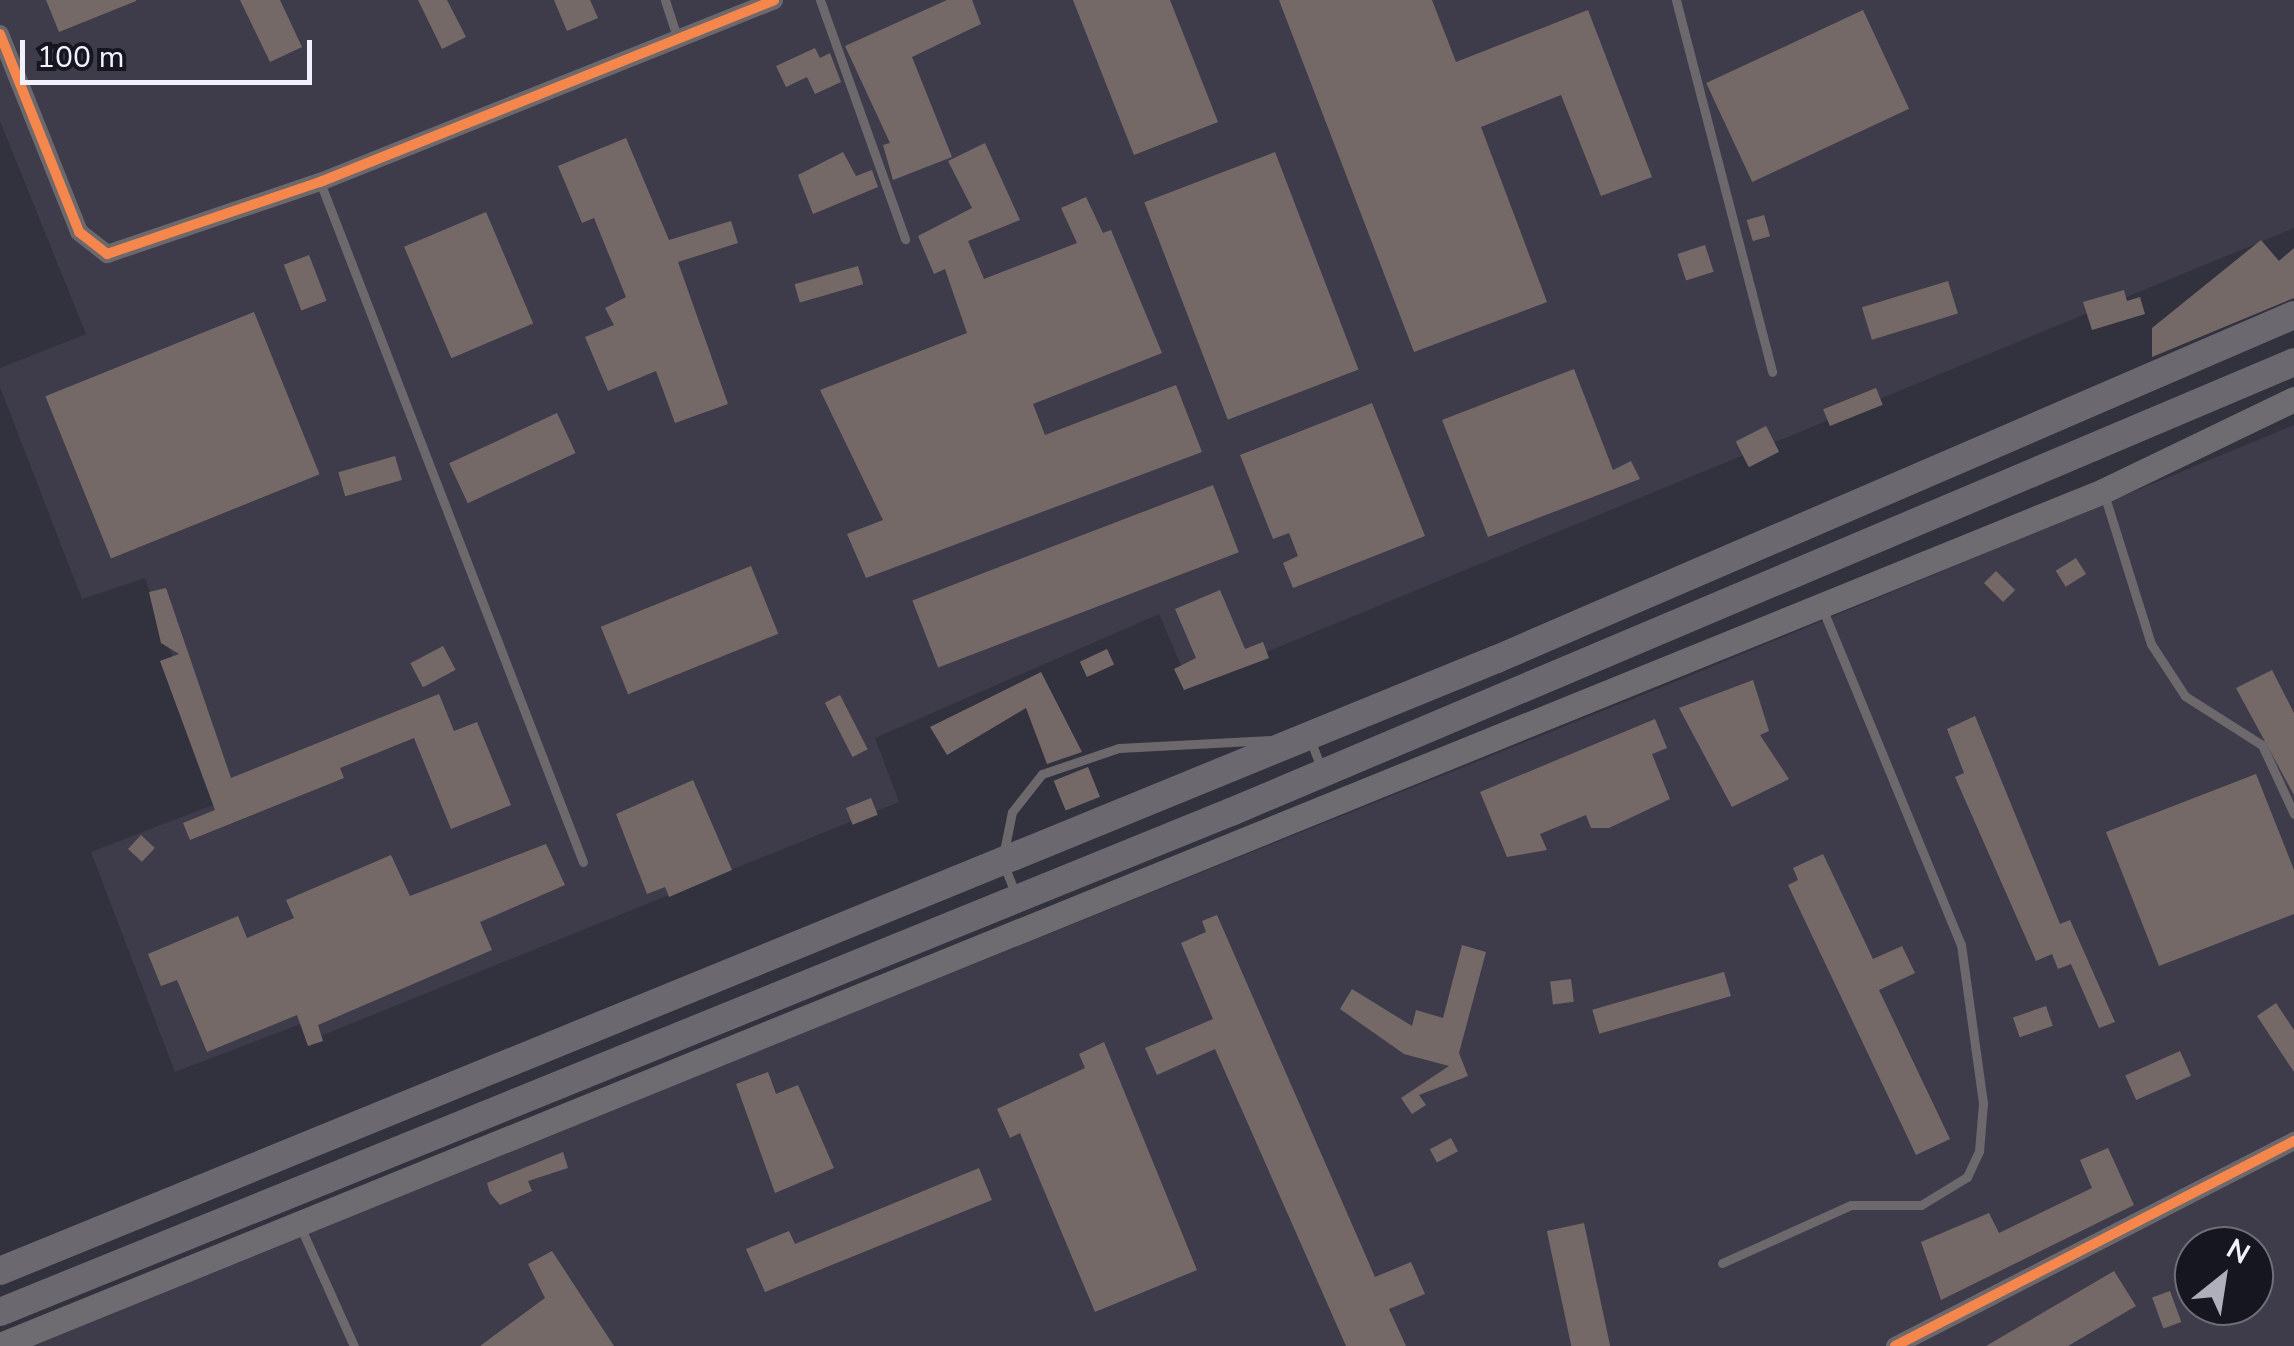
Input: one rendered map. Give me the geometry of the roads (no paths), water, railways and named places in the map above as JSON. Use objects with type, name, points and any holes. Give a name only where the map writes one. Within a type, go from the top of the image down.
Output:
[{"type":"highway","points":[[0,1271],[1310,737],[2294,315]]},
{"type":"highway","points":[[0,1312],[1322,772],[2294,362]]},
{"type":"highway","points":[[262,1164],[277,1201]]},
{"type":"main road","points":[[0,1345],[2103,491],[2294,400]]},
{"type":"street","points":[[0,34],[79,232],[96,251],[118,252],[320,182],[774,0]]},
{"type":"street","points":[[1895,1346],[2294,1142]]},
{"type":"lane","points":[[665,0],[677,38]]},
{"type":"lane","points":[[820,0],[905,239]]},
{"type":"lane","points":[[1676,0],[1772,372]]},
{"type":"lane","points":[[320,182],[583,862]]},
{"type":"lane","points":[[2103,491],[2152,644],[2185,696],[2262,745],[2294,814]]},
{"type":"lane","points":[[1722,1263],[1852,1205],[1921,1205],[1967,1177],[1979,1151],[1983,1102],[1961,945],[1821,604]]},
{"type":"lane","points":[[1017,898],[1002,861],[1012,812],[1042,774],[1119,748],[1310,737],[1322,772]]},
{"type":"lane","points":[[300,1226],[354,1346]]}]
